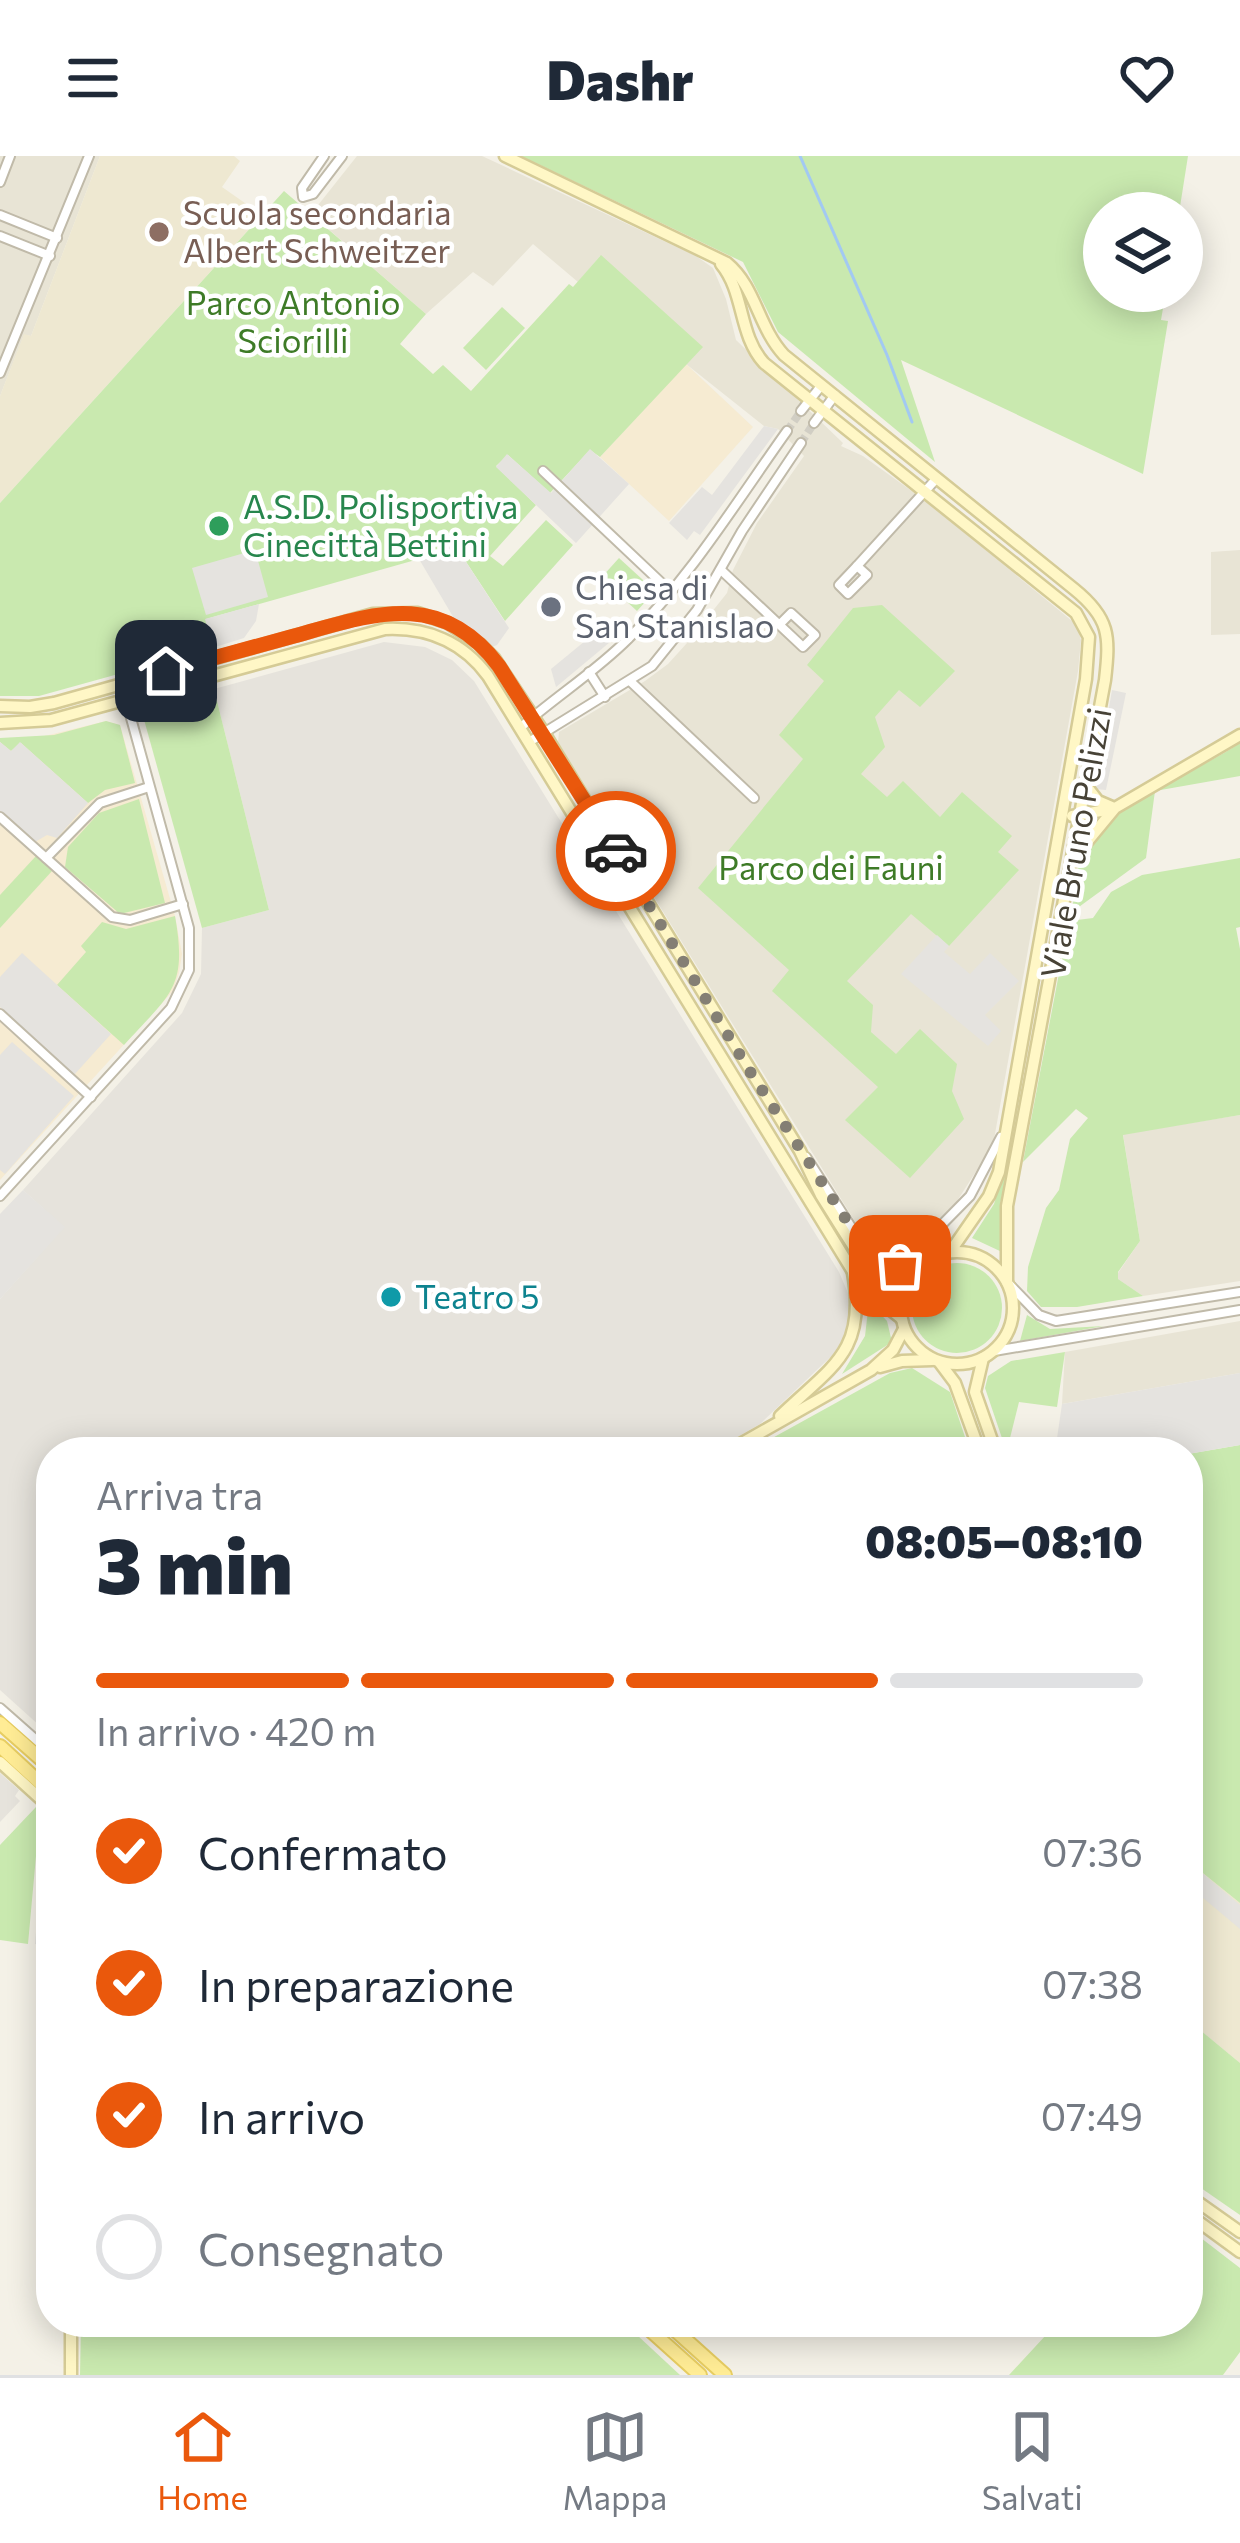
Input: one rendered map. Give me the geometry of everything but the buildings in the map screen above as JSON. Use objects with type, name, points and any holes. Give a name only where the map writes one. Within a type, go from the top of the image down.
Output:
[{"type":"main road","points":[[0,1723],[36,1755]]},
{"type":"main road","points":[[0,1746],[36,1789]]},
{"type":"main road","points":[[657,2337],[697,2373]]},
{"type":"main road","points":[[682,2337],[723,2374]]},
{"type":"street","points":[[0,182],[10,156]]},
{"type":"street","points":[[0,373],[89,156]]},
{"type":"street","points":[[330,171],[322,159],[302,188],[303,197],[313,194],[342,156]]},
{"type":"street","name":"Viale Bruno Pelizzi","points":[[505,156],[710,253],[742,277],[775,345],[1074,589],[1102,617],[1108,639],[1106,670],[1006,1212],[1007,1282]]},
{"type":"street","points":[[0,214],[57,238]]},
{"type":"street","points":[[0,236],[50,256]]},
{"type":"street","name":"Viale Bruno Pelizzi","points":[[710,253],[730,277],[746,335],[757,355],[1076,613],[1086,628],[1088,668],[1003,1149],[994,1187],[950,1252]]},
{"type":"street","points":[[801,411],[822,384]]},
{"type":"street","points":[[814,423],[835,395]]},
{"type":"street","points":[[520,728],[627,640],[670,591],[787,430]]},
{"type":"street","points":[[529,742],[652,665],[690,621],[801,443]]},
{"type":"street","points":[[543,471],[670,591]]},
{"type":"street","points":[[857,566],[937,477]]},
{"type":"street","points":[[725,518],[742,531]]},
{"type":"street","points":[[721,570],[779,625],[803,647],[815,635],[791,613],[779,625]]},
{"type":"street","points":[[0,706],[37,706],[373,614],[418,613],[448,622],[481,645],[544,733],[800,1150],[821,1195],[867,1268],[886,1277],[914,1270],[950,1252],[985,1258],[1041,1317],[1061,1322],[1240,1292]]},
{"type":"street","points":[[0,723],[33,723],[374,631],[406,628],[442,638],[471,655],[852,1270],[903,1324],[917,1348],[937,1361],[955,1383],[975,1437]]},
{"type":"street","points":[[589,672],[605,697]]},
{"type":"street","points":[[2,1188],[79,1111],[182,993],[191,960],[190,935],[124,691],[130,681]]},
{"type":"street","points":[[631,682],[754,798]]},
{"type":"street","points":[[1070,863],[1111,813],[1240,735]]},
{"type":"street","points":[[1084,783],[1111,813]]},
{"type":"street","points":[[46,858],[100,803],[149,787]]},
{"type":"street","points":[[1062,814],[1111,813]]},
{"type":"street","points":[[0,817],[116,918],[130,920],[182,904]]},
{"type":"street","points":[[0,1014],[91,1097]]},
{"type":"street","points":[[79,1111],[87,1119]]},
{"type":"street","points":[[800,1150],[880,1268],[892,1270],[979,1183],[1007,1125]]},
{"type":"street","points":[[1003,1149],[1019,1152]]},
{"type":"street","points":[[953,1214],[962,1234]]},
{"type":"street","points":[[765,1430],[853,1338],[858,1310],[852,1270]]},
{"type":"street","points":[[753,1437],[891,1354],[903,1324],[902,1294],[914,1270]]},
{"type":"street","points":[[991,1437],[975,1392],[989,1354],[1012,1320],[1007,1282]]},
{"type":"street","points":[[871,1370],[902,1361],[961,1364],[989,1354],[1240,1310]]},
{"type":"street","points":[[0,1708],[36,1740]]},
{"type":"street","points":[[0,1762],[36,1794]]},
{"type":"street","points":[[1203,2206],[1240,2233]]},
{"type":"street","points":[[1203,2225],[1240,2252]]},
{"type":"street","points":[[71,2337],[71,2375]]},
{"type":"shaded area","points":[[0,156],[100,156],[31,336],[24,335],[0,396]]},
{"type":"shaded area","points":[[100,156],[234,156],[240,161],[222,187],[262,215],[0,503],[0,396],[24,334],[31,336]]},
{"type":"shaded area","points":[[357,156],[482,156],[696,256],[713,268],[736,340],[841,446],[863,456],[927,502],[1077,625],[1081,640],[1078,671],[993,1145],[957,1201],[894,1262],[877,1257],[558,742],[559,732],[645,681],[687,643],[727,593],[757,523],[804,456],[778,429],[764,426],[686,364],[702,347],[600,256],[578,282],[533,244],[493,286],[473,272],[426,314],[311,214]]},
{"type":"shaded area","points":[[686,364],[753,427],[669,521],[600,457]]},
{"type":"shaded area","points":[[764,426],[778,429],[700,535],[694,531],[687,540],[669,523],[702,487],[712,495]]},
{"type":"shaded area","points":[[590,449],[629,484],[576,543],[496,467],[507,454],[551,493]]},
{"type":"shaded area","points":[[455,545],[509,628],[492,647],[455,620],[419,559]]},
{"type":"shaded area","points":[[255,550],[268,597],[206,615],[192,568]]},
{"type":"shaded area","points":[[1240,550],[1240,634],[1211,635],[1211,552]]},
{"type":"shaded area","points":[[259,604],[256,621],[244,638],[212,648],[205,619]]},
{"type":"shaded area","points":[[607,623],[622,632],[556,687],[551,669]]},
{"type":"shaded area","points":[[384,642],[425,647],[452,660],[474,681],[839,1272],[851,1300],[850,1328],[839,1349],[760,1424],[737,1437],[36,1437],[36,1722],[0,1690],[0,1299],[64,1227],[23,1190],[182,1013],[201,974],[202,928],[269,910],[214,689]]},
{"type":"shaded area","points":[[1112,690],[1126,693],[1106,790],[1095,789]]},
{"type":"shaded area","points":[[106,721],[120,725],[175,916],[182,954],[179,973],[173,991],[0,1180],[0,742],[12,751],[20,742]]},
{"type":"shaded area","points":[[0,742],[11,751],[20,742],[88,803],[57,838],[47,835],[35,842],[0,811]]},
{"type":"shaded area","points":[[937,935],[949,946],[944,952],[970,974],[990,953],[1019,981],[985,1015],[1001,1031],[988,1046],[901,974]]},
{"type":"shaded area","points":[[22,953],[111,1034],[74,1075],[0,1007],[0,977]]},
{"type":"shaded area","points":[[12,1042],[74,1096],[5,1174],[0,1170],[0,1055]]},
{"type":"shaded area","points":[[1240,1115],[1240,1281],[1143,1296],[1118,1279],[1140,1241],[1123,1134]]},
{"type":"shaded area","points":[[23,1190],[65,1227],[0,1299],[0,1214]]},
{"type":"shaded area","points":[[1240,1321],[1240,1373],[1062,1404],[1065,1352]]},
{"type":"shaded area","points":[[1240,1373],[1240,1445],[1203,1451],[1203,1437],[1057,1437],[1062,1404]]},
{"type":"shaded area","points":[[0,1773],[19,1790],[15,1796],[20,1801],[0,1822]]},
{"type":"shaded area","points":[[1203,1873],[1240,1903],[1240,2063],[1203,2032]]},
{"type":"shaded area","points":[[1203,1874],[1240,1905],[1240,1929],[1203,1898]]},
{"type":"green space","points":[[521,156],[1188,156],[1182,192],[1083,192],[1083,312],[1162,312],[1161,320],[1168,321],[1143,474],[901,360],[935,462],[778,332],[743,262]]},
{"type":"green space","name":"Parco Antonio Sciorilli","points":[[284,191],[426,314],[400,344],[433,374],[443,365],[471,391],[601,255],[703,347],[600,457],[590,450],[550,493],[508,455],[496,466],[536,505],[490,556],[503,566],[546,520],[573,545],[505,621],[455,545],[206,619],[212,648],[39,696],[0,696],[0,503]]},
{"type":"green space","points":[[502,307],[525,328],[486,370],[463,348]]},
{"type":"green space","points":[[619,558],[655,591],[637,611],[601,578]]},
{"type":"green space","name":"Parco dei Fauni","points":[[882,605],[955,671],[920,707],[899,690],[875,717],[885,747],[861,774],[887,797],[903,781],[940,817],[962,792],[1012,836],[998,852],[1019,870],[949,946],[911,914],[847,981],[873,1005],[871,1032],[896,1054],[920,1029],[957,1064],[952,1091],[964,1119],[910,1178],[845,1120],[878,1087],[772,991],[789,970],[698,888],[803,759],[779,735],[824,681],[807,665],[853,608]]},
{"type":"green space","points":[[214,689],[269,910],[202,928],[143,716],[151,706]]},
{"type":"green space","points":[[106,721],[120,725],[135,783],[105,790],[88,803],[21,743],[11,751],[0,742],[0,738],[54,735]]},
{"type":"green space","points":[[1240,743],[1240,776],[1155,791],[1146,858],[1072,912],[1079,865],[1105,826],[1149,794]]},
{"type":"green space","points":[[139,799],[165,903],[120,914],[65,867],[68,847],[99,813]]},
{"type":"green space","points":[[36,856],[52,871],[0,928],[0,895]]},
{"type":"green space","points":[[1240,858],[1240,927],[1236,928],[1240,1115],[1123,1135],[1140,1241],[1118,1279],[1143,1296],[1077,1307],[1041,1307],[1027,1291],[1028,1267],[1046,1208],[1059,1190],[1070,1139],[1088,1118],[1076,1109],[1023,1162],[1069,921],[1093,918],[1111,892],[1142,875]]},
{"type":"green space","points":[[175,916],[179,960],[172,989],[124,1045],[57,985],[86,952],[81,946],[102,922],[126,929]]},
{"type":"green space","points":[[1010,1153],[1000,1205],[1002,1252],[972,1238],[994,1204]]},
{"type":"green space","points":[[957,1263],[974,1266],[989,1276],[999,1291],[999,1325],[989,1340],[974,1350],[957,1353],[940,1350],[925,1340],[915,1325],[912,1308],[915,1291],[925,1276],[940,1266]]},
{"type":"green space","points":[[869,1302],[887,1321],[892,1342],[842,1374],[865,1336]]},
{"type":"green space","points":[[1027,1315],[1050,1329],[1104,1326],[1020,1341]]},
{"type":"green space","points":[[1065,1352],[1057,1407],[1019,1402],[1010,1437],[1002,1437],[985,1388],[988,1376],[1011,1361]]},
{"type":"green space","points":[[912,1368],[950,1392],[965,1437],[774,1437],[890,1373]]},
{"type":"green space","points":[[1240,1445],[1240,1903],[1203,1873],[1203,1451]]},
{"type":"green space","points":[[36,1807],[28,1944],[0,1940],[0,1845]]},
{"type":"green space","points":[[1203,2032],[1240,2063],[1240,2215],[1203,2189]]},
{"type":"green space","points":[[1203,2240],[1240,2268],[1240,2352],[1223,2375],[1009,2375],[1044,2337],[1203,2337]]},
{"type":"green space","points":[[81,2337],[639,2337],[680,2375],[80,2375]]},
{"type":"waterway","points":[[800,156],[912,422]]},
{"type":"tunnel","points":[[787,431],[801,411]]},
{"type":"tunnel","points":[[801,443],[814,423]]},
{"type":"way so far","points":[[616,851],[749,1070],[873,1261],[887,1270],[900,1266]]},
{"type":"place","name":"Scuola secondaria Albert Schweitzer","points":[[159,232]]},
{"type":"place","name":"A.S.D. Polisportiva Cinecittà Bettini","points":[[219,526]]},
{"type":"place","name":"Chiesa di San Stanislao","points":[[551,607]]},
{"type":"place","name":"Teatro 5","points":[[391,1297]]},
{"type":"route","points":[[166,671],[373,614],[418,613],[448,622],[481,645],[499,666],[616,851]]}]
